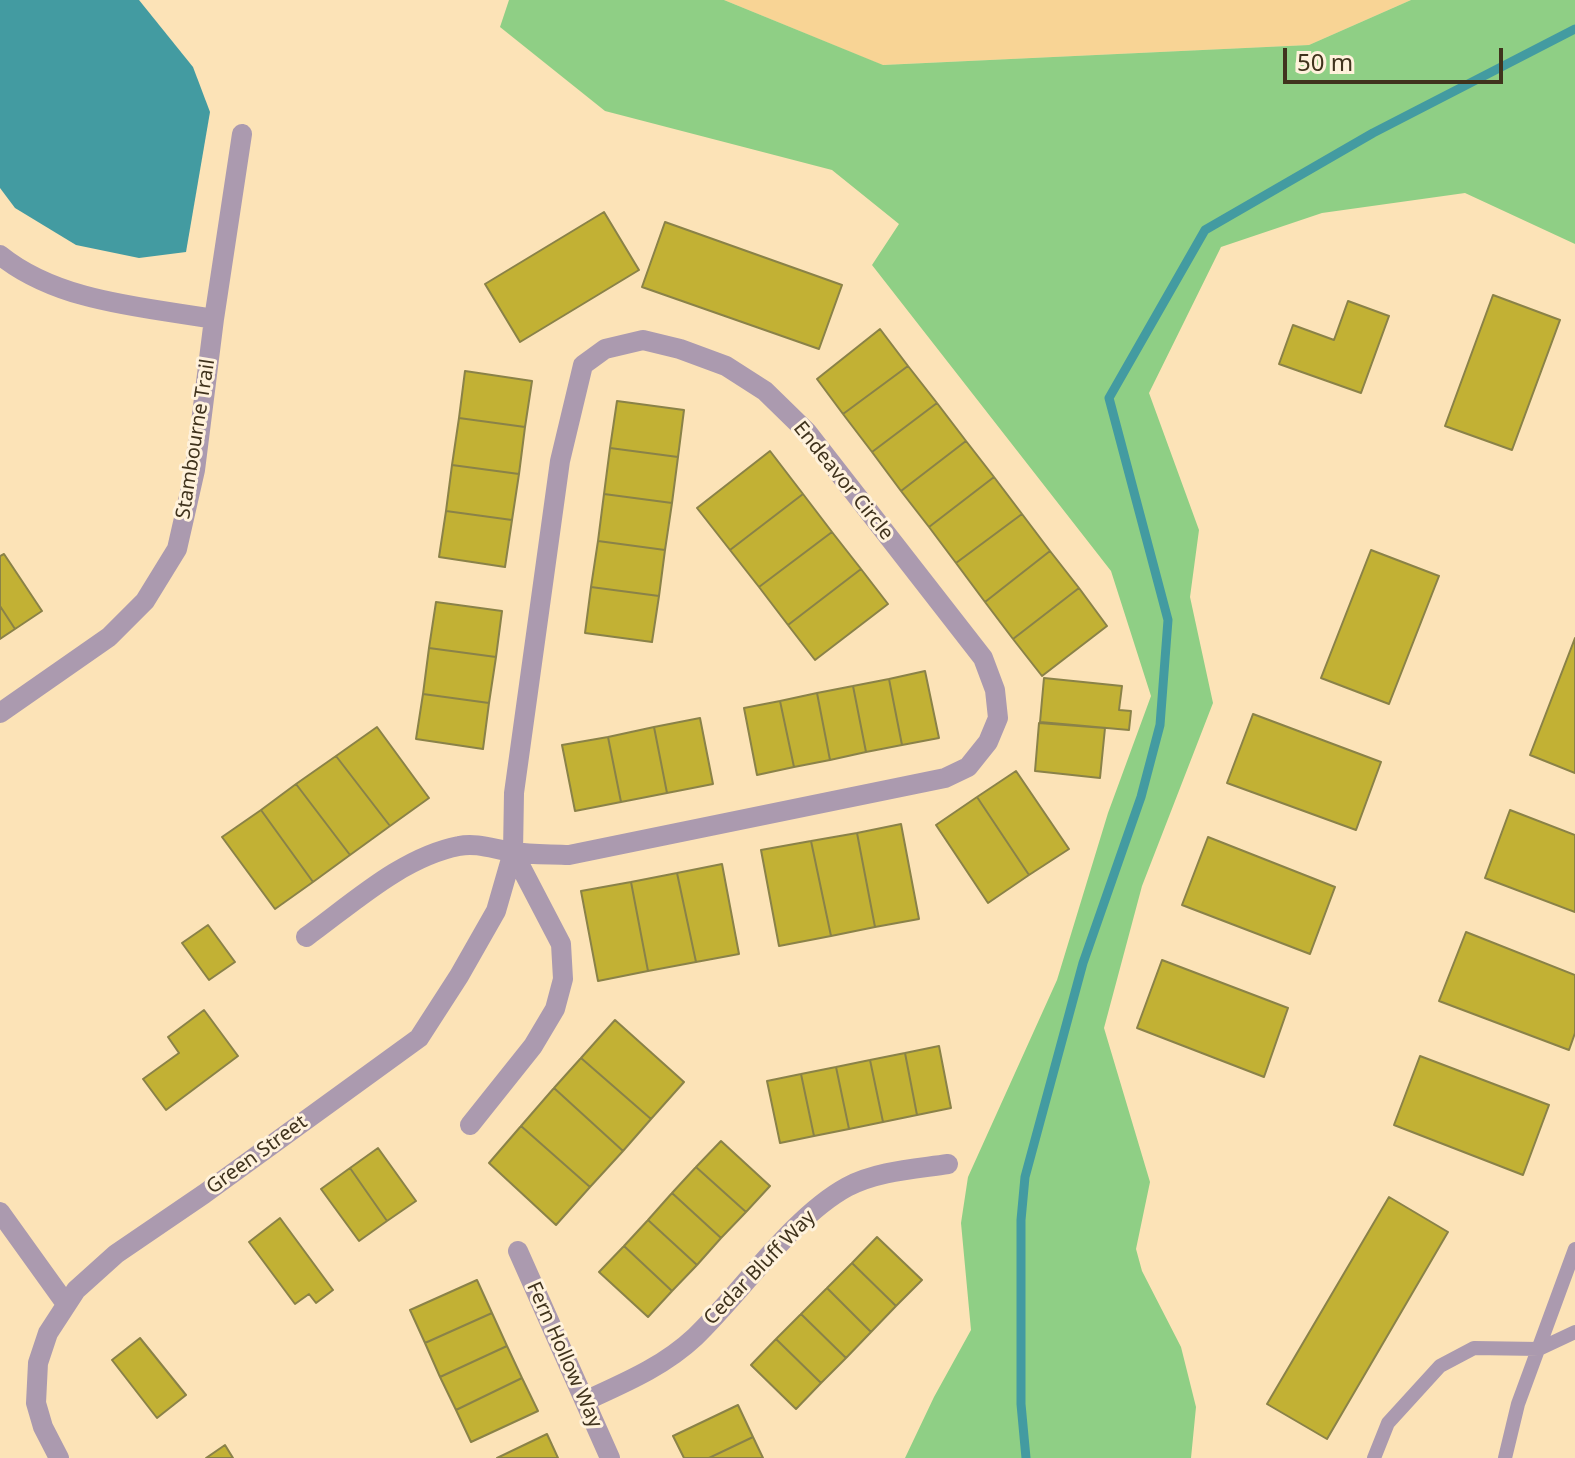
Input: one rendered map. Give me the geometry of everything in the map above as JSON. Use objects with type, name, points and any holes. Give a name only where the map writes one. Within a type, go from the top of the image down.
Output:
[{"type":"street","name":"Stambourne Trail","points":[[0,713],[109,637],[145,601],[177,549],[195,470],[242,134]]},
{"type":"street","points":[[0,255],[18,270],[91,298],[214,319]]},
{"type":"street","name":"Endeavor Circle","points":[[306,937],[383,881],[425,856],[461,845],[489,846],[513,852],[569,855],[945,778],[968,767],[988,742],[998,718],[995,690],[983,658],[807,432],[765,391],[726,366],[680,349],[643,340],[605,349],[583,365],[560,461],[514,793],[513,852]]},
{"type":"street","points":[[470,1125],[533,1046],[555,1009],[563,979],[561,944],[513,852]]},
{"type":"street","name":"Green Street","points":[[59,1458],[43,1427],[36,1403],[38,1363],[48,1333],[76,1290],[116,1254],[419,1038],[496,911],[513,852]]},
{"type":"street","name":"Cedar Bluff Way","points":[[585,1401],[656,1368],[693,1338],[811,1212],[848,1187],[875,1177],[948,1164]]},
{"type":"street","points":[[0,1212],[66,1304]]},
{"type":"street","name":"Fern Hollow Way","points":[[518,1251],[610,1458]]},
{"type":"lane","points":[[1505,1458],[1518,1404],[1575,1249]]},
{"type":"lane","points":[[1374,1458],[1388,1423],[1440,1366],[1474,1348],[1539,1349],[1575,1332]]},
{"type":"shaded area","points":[[724,0],[1411,0],[1309,45],[882,65]]},
{"type":"green space","points":[[509,0],[724,0],[883,65],[1309,45],[1411,0],[1575,0],[1575,244],[1465,193],[1322,213],[1221,247],[1149,393],[1199,530],[1190,597],[1213,703],[1142,886],[1104,1028],[1150,1182],[1136,1249],[1142,1271],[1181,1347],[1196,1407],[1191,1458],[905,1458],[971,1330],[961,1223],[968,1177],[1057,980],[1108,813],[1151,696],[1111,571],[872,265],[899,224],[832,170],[605,111],[500,27]]},
{"type":"water","points":[[0,0],[139,0],[193,67],[210,112],[186,252],[139,258],[76,245],[15,208],[0,188]]},
{"type":"building","points":[[604,212],[639,270],[520,342],[485,284]]},
{"type":"building","points":[[665,222],[842,285],[819,349],[642,287]]},
{"type":"building","points":[[1493,295],[1560,320],[1512,450],[1445,426]]},
{"type":"building","points":[[1348,301],[1389,316],[1361,393],[1279,364],[1293,325],[1334,340]]},
{"type":"building","points":[[880,329],[908,366],[843,414],[817,379]]},
{"type":"building","points":[[908,366],[937,403],[872,452],[843,414]]},
{"type":"building","points":[[465,371],[532,381],[525,427],[459,418]]},
{"type":"building","points":[[617,401],[684,410],[678,457],[610,448]]},
{"type":"building","points":[[937,403],[966,441],[901,491],[872,452]]},
{"type":"building","points":[[459,418],[525,427],[519,474],[452,465]]},
{"type":"building","points":[[966,441],[994,477],[929,527],[901,491]]},
{"type":"building","points":[[610,448],[678,457],[672,503],[604,494]]},
{"type":"building","points":[[770,451],[803,494],[730,550],[697,508]]},
{"type":"building","points":[[452,465],[519,474],[512,520],[446,511]]},
{"type":"building","points":[[994,477],[1022,514],[956,563],[929,527]]},
{"type":"building","points":[[604,494],[672,503],[665,550],[598,541]]},
{"type":"building","points":[[803,494],[832,532],[759,587],[730,550]]},
{"type":"building","points":[[446,511],[512,520],[505,567],[439,557]]},
{"type":"building","points":[[1022,514],[1050,551],[985,602],[956,563]]},
{"type":"building","points":[[832,532],[861,569],[788,625],[759,587]]},
{"type":"building","points":[[598,541],[665,550],[659,596],[591,587]]},
{"type":"building","points":[[1371,550],[1439,576],[1389,704],[1321,678]]},
{"type":"building","points":[[1050,551],[1079,588],[1013,639],[985,602]]},
{"type":"building","points":[[4,554],[42,611],[15,629],[0,606],[0,556]]},
{"type":"building","points":[[861,569],[888,604],[815,660],[788,625]]},
{"type":"building","points":[[591,587],[659,596],[652,642],[585,633]]},
{"type":"building","points":[[1079,588],[1107,626],[1042,676],[1013,639]]},
{"type":"building","points":[[436,602],[502,611],[496,657],[429,648]]},
{"type":"building","points":[[0,606],[15,629],[0,639]]},
{"type":"building","points":[[1575,638],[1575,773],[1530,755]]},
{"type":"building","points":[[429,648],[496,657],[489,703],[423,694]]},
{"type":"building","points":[[925,671],[939,738],[902,745],[889,679]]},
{"type":"building","points":[[1044,678],[1122,686],[1119,710],[1131,711],[1129,730],[1040,722]]},
{"type":"building","points":[[889,679],[902,745],[866,752],[853,686]]},
{"type":"building","points":[[853,686],[866,752],[830,760],[817,693]]},
{"type":"building","points":[[817,693],[830,760],[794,767],[780,701]]},
{"type":"building","points":[[423,694],[489,703],[483,749],[416,739]]},
{"type":"building","points":[[780,701],[794,767],[757,775],[744,708]]},
{"type":"building","points":[[1253,714],[1381,762],[1356,830],[1227,783]]},
{"type":"building","points":[[700,718],[713,784],[667,793],[654,727]]},
{"type":"building","points":[[1039,723],[1105,728],[1100,778],[1035,771]]},
{"type":"building","points":[[377,727],[429,798],[390,826],[336,756]]},
{"type":"building","points":[[654,727],[667,793],[621,802],[608,737]]},
{"type":"building","points":[[608,737],[621,802],[575,811],[562,745]]},
{"type":"building","points":[[336,756],[390,826],[350,855],[296,784]]},
{"type":"building","points":[[1016,771],[1069,849],[1029,875],[977,797]]},
{"type":"building","points":[[296,784],[350,855],[313,882],[261,810]]},
{"type":"building","points":[[977,797],[1029,875],[988,903],[936,825]]},
{"type":"building","points":[[261,810],[313,882],[275,909],[222,837]]},
{"type":"building","points":[[1510,810],[1575,835],[1575,912],[1485,878]]},
{"type":"building","points":[[901,824],[919,919],[875,927],[857,833]]},
{"type":"building","points":[[857,833],[875,927],[831,936],[811,841]]},
{"type":"building","points":[[1208,837],[1335,887],[1310,954],[1182,905]]},
{"type":"building","points":[[811,841],[831,936],[779,946],[761,850]]},
{"type":"building","points":[[722,864],[739,954],[696,962],[677,873]]},
{"type":"building","points":[[677,873],[696,962],[648,971],[631,882]]},
{"type":"building","points":[[631,882],[648,971],[598,981],[581,891]]},
{"type":"building","points":[[208,925],[235,962],[209,980],[182,943]]},
{"type":"building","points":[[1466,932],[1575,975],[1575,1033],[1569,1050],[1439,1001]]},
{"type":"building","points":[[1162,960],[1288,1008],[1264,1077],[1137,1028]]},
{"type":"building","points":[[204,1010],[238,1056],[166,1110],[143,1079],[179,1053],[168,1037]]},
{"type":"building","points":[[615,1020],[684,1082],[651,1119],[581,1058]]},
{"type":"building","points":[[939,1046],[951,1108],[917,1115],[905,1053]]},
{"type":"building","points":[[905,1053],[917,1115],[883,1122],[870,1060]]},
{"type":"building","points":[[1420,1056],[1549,1105],[1523,1175],[1394,1125]]},
{"type":"building","points":[[581,1058],[651,1119],[623,1151],[554,1088]]},
{"type":"building","points":[[870,1060],[883,1122],[849,1129],[836,1067]]},
{"type":"building","points":[[836,1067],[849,1129],[814,1136],[801,1074]]},
{"type":"building","points":[[801,1074],[814,1136],[780,1143],[767,1081]]},
{"type":"building","points":[[554,1088],[623,1151],[590,1187],[521,1126]]},
{"type":"building","points":[[521,1126],[590,1187],[556,1225],[489,1163]]},
{"type":"building","points":[[721,1141],[770,1186],[746,1212],[696,1167]]},
{"type":"building","points":[[378,1148],[416,1201],[387,1221],[350,1168]]},
{"type":"building","points":[[696,1167],[746,1212],[721,1238],[672,1193]]},
{"type":"building","points":[[350,1168],[387,1221],[359,1241],[321,1189]]},
{"type":"building","points":[[672,1193],[721,1238],[697,1265],[648,1220]]},
{"type":"building","points":[[1389,1197],[1448,1232],[1327,1439],[1267,1404]]},
{"type":"building","points":[[280,1218],[333,1290],[316,1303],[309,1294],[295,1304],[249,1242]]},
{"type":"building","points":[[648,1220],[697,1265],[672,1291],[624,1246]]},
{"type":"building","points":[[877,1237],[922,1280],[896,1306],[852,1263]]},
{"type":"building","points":[[624,1246],[672,1291],[648,1317],[599,1272]]},
{"type":"building","points":[[852,1263],[896,1306],[871,1332],[827,1288]]},
{"type":"building","points":[[477,1280],[492,1313],[425,1343],[410,1310]]},
{"type":"building","points":[[827,1288],[871,1332],[846,1358],[801,1314]]},
{"type":"building","points":[[492,1313],[507,1346],[440,1377],[425,1343]]},
{"type":"building","points":[[801,1314],[846,1358],[821,1383],[776,1339]]},
{"type":"building","points":[[140,1338],[186,1395],[157,1418],[112,1360]]},
{"type":"building","points":[[776,1339],[821,1383],[796,1409],[751,1365]]},
{"type":"building","points":[[507,1346],[522,1378],[456,1410],[440,1377]]},
{"type":"building","points":[[522,1378],[538,1411],[471,1442],[456,1410]]},
{"type":"building","points":[[738,1405],[753,1437],[709,1458],[684,1458],[673,1436]]},
{"type":"building","points":[[547,1434],[558,1458],[497,1458]]},
{"type":"building","points":[[753,1437],[763,1458],[709,1458]]},
{"type":"building","points":[[225,1445],[233,1458],[206,1458]]},
{"type":"waterway","points":[[1026,1458],[1021,1404],[1021,1220],[1025,1177],[1083,963],[1141,797],[1160,725],[1168,620],[1109,398],[1205,230],[1373,133],[1575,29]]}]
